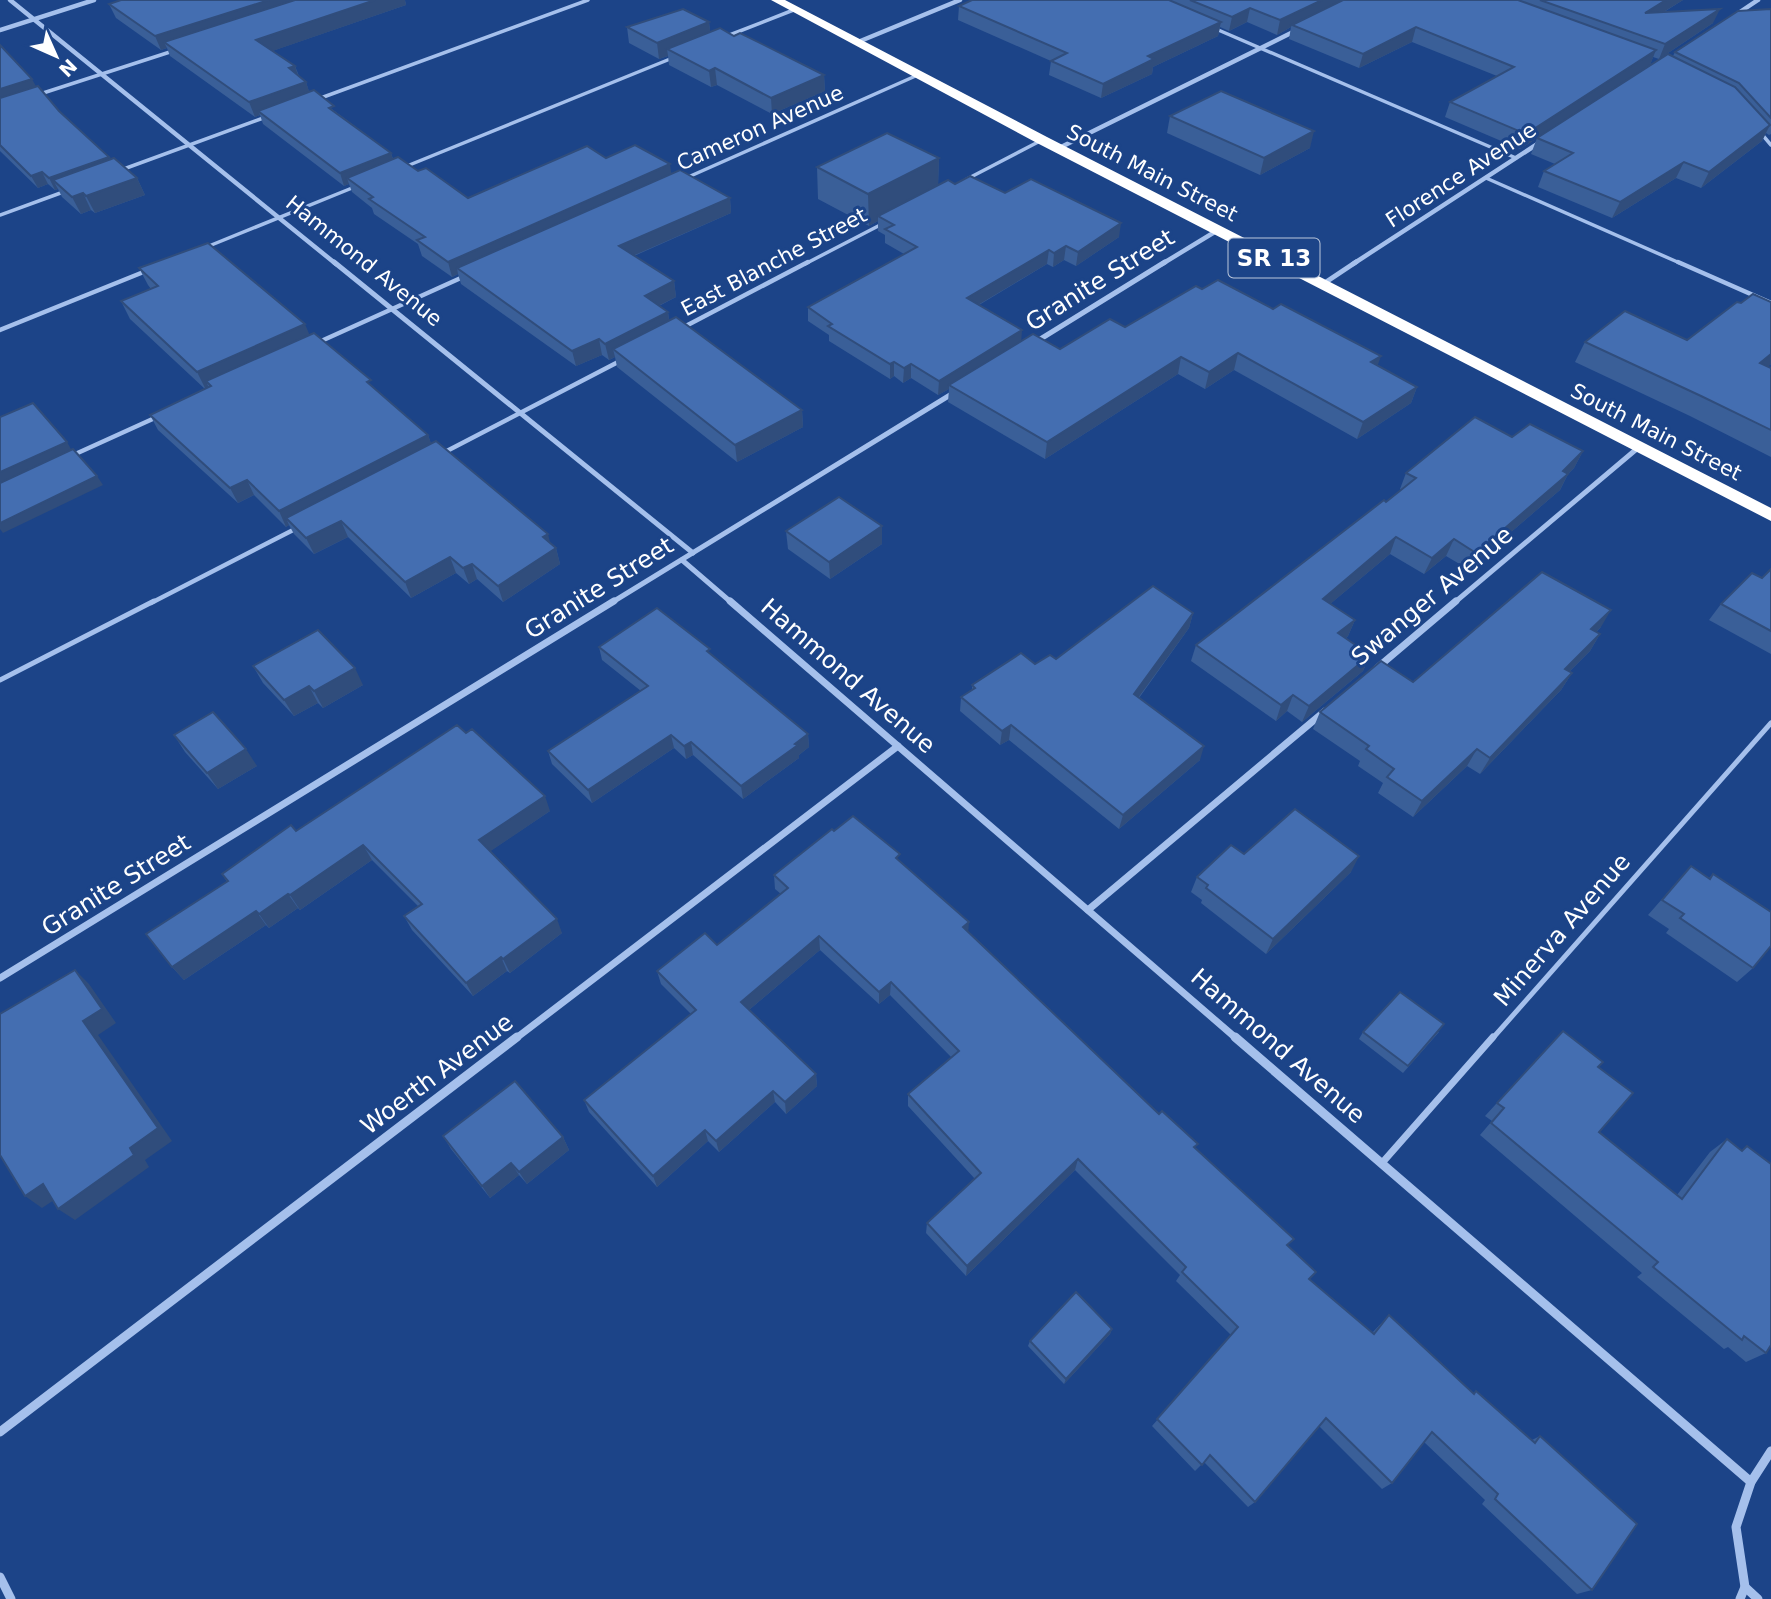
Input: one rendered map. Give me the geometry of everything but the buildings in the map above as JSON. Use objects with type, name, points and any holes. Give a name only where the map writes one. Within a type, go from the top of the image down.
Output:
[{"type":"highway","name":"South Main Street","points":[[778,0],[1042,140],[1771,515]]},
{"type":"street","name":"Hammond Avenue","points":[[10,0],[693,553]]},
{"type":"street","points":[[0,30],[94,0]]},
{"type":"street","points":[[858,42],[960,0]]},
{"type":"street","points":[[1725,21],[1758,0]]},
{"type":"street","points":[[1059,148],[1309,24]]},
{"type":"street","name":"Florence Avenue","points":[[1323,284],[1549,136]]},
{"type":"street","name":"Granite Street","points":[[1023,350],[1218,230]]},
{"type":"street","name":"Granite Street","points":[[0,978],[964,386]]},
{"type":"street","name":"Swanger Avenue","points":[[1374,670],[1639,447]]},
{"type":"street","name":"Hammond Avenue","points":[[682,560],[1751,1482]]},
{"type":"street","points":[[1088,910],[1332,705]]},
{"type":"street","name":"Woerth Avenue","points":[[0,1432],[898,746]]},
{"type":"street","points":[[1740,1599],[1745,1587],[1736,1527],[1751,1482],[1771,1451]]},
{"type":"street","points":[[0,1577],[11,1599]]},
{"type":"street","points":[[1745,1587],[1758,1599]]},
{"type":"lane","points":[[313,101],[588,0]]},
{"type":"lane","points":[[725,37],[796,9]]},
{"type":"lane","points":[[1212,28],[1516,158]]},
{"type":"lane","points":[[38,95],[178,49]]},
{"type":"lane","points":[[392,172],[687,52]]},
{"type":"lane","name":"Cameron Avenue","points":[[681,180],[920,74]]},
{"type":"lane","points":[[113,173],[275,114]]},
{"type":"lane","points":[[1758,128],[1771,145]]},
{"type":"lane","points":[[957,184],[1042,140]]},
{"type":"lane","points":[[1486,178],[1771,303]]},
{"type":"lane","points":[[203,248],[367,182]]},
{"type":"lane","points":[[0,215],[76,187]]},
{"type":"lane","name":"East Blanche Street","points":[[678,330],[884,222]]},
{"type":"lane","points":[[0,330],[152,268]]},
{"type":"lane","points":[[316,344],[467,275]]},
{"type":"lane","points":[[434,457],[629,356]]},
{"type":"lane","points":[[63,460],[164,413]]},
{"type":"lane","points":[[0,680],[297,527]]},
{"type":"lane","name":"Minerva Avenue","points":[[1382,1163],[1771,723]]}]
